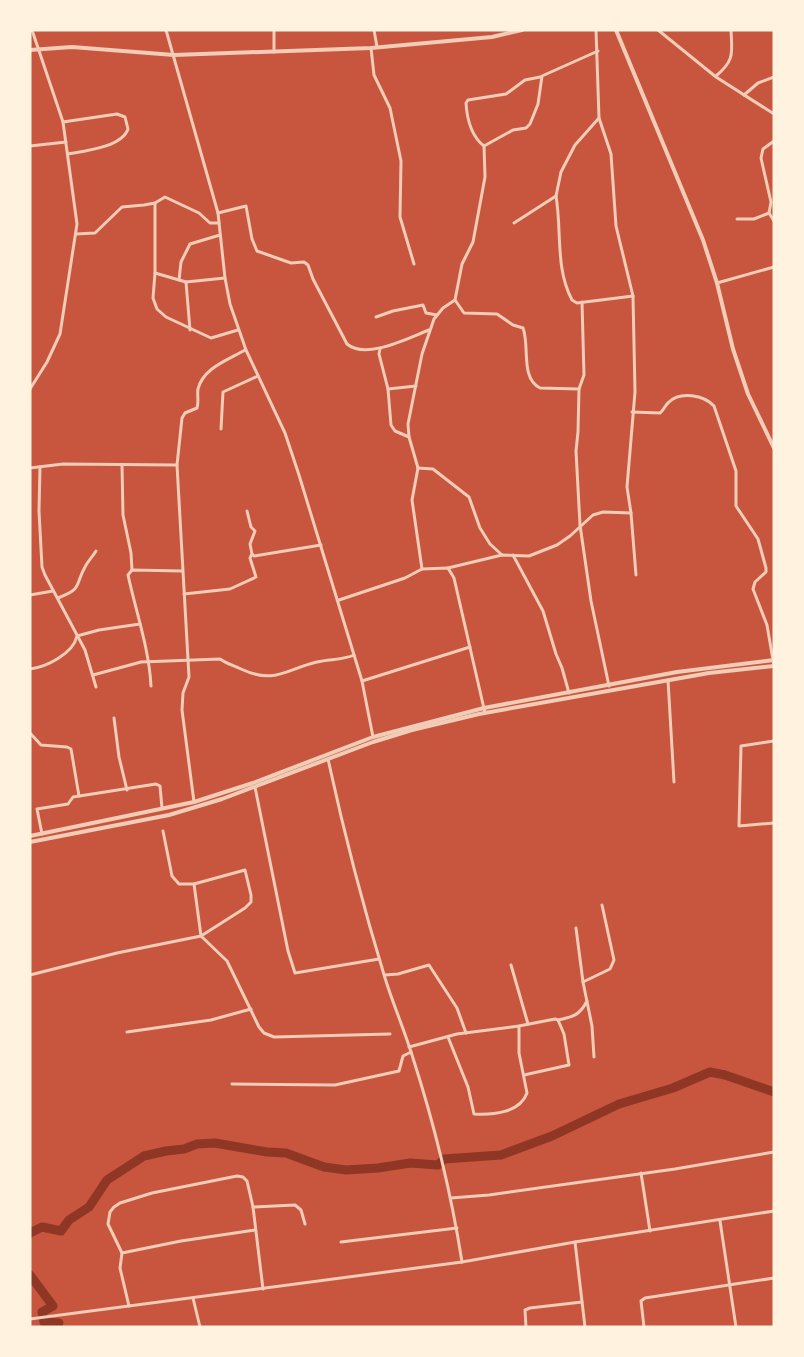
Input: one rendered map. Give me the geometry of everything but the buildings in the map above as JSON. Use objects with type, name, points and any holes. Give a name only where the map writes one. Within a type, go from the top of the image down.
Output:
[{"type":"street","points":[[30,388],[47,362],[60,334],[77,224],[63,122],[32,30]]},
{"type":"street","points":[[166,30],[218,213],[225,278],[238,330],[285,433],[339,600],[362,681],[373,737]]},
{"type":"street","points":[[274,30],[274,52]]},
{"type":"street","points":[[374,30],[377,47]]},
{"type":"street","points":[[30,50],[72,47],[174,55],[274,52],[370,48],[492,37],[522,30]]},
{"type":"street","points":[[596,30],[599,118],[611,154],[616,226],[633,296],[636,392],[632,412],[627,487],[632,513],[636,575]]},
{"type":"street","points":[[616,30],[703,240],[748,394],[772,438],[774,448]]},
{"type":"street","points":[[658,30],[716,77],[774,114]]},
{"type":"street","points":[[716,77],[728,67],[731,30]]},
{"type":"street","points":[[370,48],[374,75],[390,108],[401,161],[400,217],[414,264]]},
{"type":"street","points":[[484,146],[477,141],[469,123],[466,103],[468,100],[506,94],[525,80],[542,76],[598,51]]},
{"type":"street","points":[[484,146],[513,130],[526,128],[530,124],[538,104],[542,76]]},
{"type":"street","points":[[744,95],[758,83],[774,77]]},
{"type":"street","points":[[63,122],[117,114],[125,117],[128,129],[123,138],[104,147],[68,154]]},
{"type":"street","points":[[599,118],[575,145],[561,172],[556,196],[559,243],[566,285],[572,300],[577,303],[633,296]]},
{"type":"street","points":[[774,141],[763,149],[761,158],[771,202],[769,213],[774,220]]},
{"type":"street","points":[[30,146],[66,142]]},
{"type":"street","points":[[422,569],[412,500],[418,468],[409,437],[408,424],[422,354],[430,330],[437,315],[454,300],[462,264],[473,242],[485,177],[484,146]]},
{"type":"street","points":[[514,223],[556,196]]},
{"type":"street","points":[[75,234],[95,233],[122,207],[155,203],[158,199],[165,197],[198,213],[210,223],[219,223]]},
{"type":"street","points":[[155,203],[153,298],[157,309],[166,317],[190,330],[211,338],[238,330]]},
{"type":"street","points":[[218,213],[246,206],[252,239],[257,252],[291,263],[304,262],[308,265],[346,344],[353,350],[364,351],[380,348],[430,330]]},
{"type":"street","points":[[737,219],[754,219],[769,213]]},
{"type":"street","points":[[179,280],[181,262],[190,244],[220,235]]},
{"type":"street","points":[[717,283],[774,267]]},
{"type":"street","points":[[155,273],[186,282],[225,278]]},
{"type":"street","points":[[186,282],[190,330]]},
{"type":"street","points":[[454,300],[464,313],[470,315],[497,314],[513,325],[523,328],[526,336],[529,375],[536,386],[579,390]]},
{"type":"street","points":[[582,302],[584,375],[579,390],[576,451],[580,525],[591,601],[609,686]]},
{"type":"street","points":[[376,317],[423,305],[426,313],[437,315]]},
{"type":"street","points":[[380,348],[379,354],[388,389],[392,428],[409,437]]},
{"type":"street","points":[[194,802],[182,710],[183,693],[189,677],[189,661],[177,465],[182,418],[185,413],[197,408],[197,391],[202,377],[213,368],[246,350]]},
{"type":"street","points":[[221,429],[223,392],[258,376]]},
{"type":"street","points":[[388,389],[416,386]]},
{"type":"street","points":[[30,842],[169,815],[222,799],[412,730],[485,710],[668,680],[774,666],[767,625],[753,588],[755,582],[766,572],[766,568],[758,539],[736,506],[736,471],[714,406],[706,400],[682,395],[668,402],[660,413],[632,412]]},
{"type":"street","points":[[30,468],[63,464],[177,465]]},
{"type":"street","points":[[122,465],[123,515],[132,570],[128,575],[140,624],[151,686]]},
{"type":"street","points":[[40,467],[39,511],[42,567],[85,650],[96,687]]},
{"type":"street","points":[[418,468],[432,469],[469,497],[480,528],[490,544],[502,555]]},
{"type":"street","points":[[184,594],[230,589],[256,577],[250,558],[252,554],[250,544],[255,531],[251,527],[247,511]]},
{"type":"street","points":[[339,600],[405,578],[422,569],[448,568],[502,555],[529,556],[570,537],[592,515],[603,512],[632,513]]},
{"type":"street","points":[[252,554],[254,556],[286,552],[321,545]]},
{"type":"street","points":[[58,598],[79,585],[85,566],[96,551]]},
{"type":"street","points":[[513,555],[543,610],[568,693]]},
{"type":"street","points":[[448,568],[458,592],[485,710]]},
{"type":"street","points":[[132,570],[182,571]]},
{"type":"street","points":[[30,595],[53,591]]},
{"type":"street","points":[[77,636],[140,624]]},
{"type":"street","points":[[30,669],[53,663],[76,642],[77,636]]},
{"type":"street","points":[[362,681],[470,647]]},
{"type":"street","points":[[93,675],[141,662],[220,659],[226,664],[251,674],[270,676],[291,672],[319,661],[354,655]]},
{"type":"street","points":[[30,836],[194,802],[253,783],[373,737],[485,710],[677,672],[773,660]]},
{"type":"street","points":[[668,680],[674,782]]},
{"type":"street","points":[[114,718],[119,757],[127,790]]},
{"type":"street","points":[[30,733],[42,745],[70,749],[79,796]]},
{"type":"street","points":[[774,741],[742,744],[741,746],[739,826],[774,823]]},
{"type":"street","points":[[328,759],[379,959],[410,1047],[434,1127],[451,1198],[462,1262]]},
{"type":"street","points":[[42,834],[37,809],[68,804],[74,797],[79,796],[156,784],[160,786],[162,810]]},
{"type":"street","points":[[255,786],[288,951],[295,973],[379,959]]},
{"type":"street","points":[[30,975],[117,953],[201,936],[251,902],[244,870],[194,884],[179,884],[172,876],[163,831]]},
{"type":"street","points":[[194,884],[201,936],[227,961],[264,1033],[274,1037],[390,1034]]},
{"type":"street","points":[[583,981],[613,966],[614,960],[602,905]]},
{"type":"street","points":[[576,928],[592,1026],[594,1057]]},
{"type":"street","points":[[384,975],[398,974],[429,965],[457,1008],[466,1032]]},
{"type":"street","points":[[511,965],[528,1024]]},
{"type":"street","points":[[410,1047],[466,1032],[575,1016],[580,1013],[587,1001]]},
{"type":"street","points":[[127,1032],[199,1023],[251,1009]]},
{"type":"street","points":[[524,1075],[569,1065],[564,1034],[558,1020]]},
{"type":"street","points":[[448,1037],[468,1087],[474,1114],[515,1108],[523,1101],[526,1093],[519,1053],[519,1026]]},
{"type":"street","points":[[232,1084],[335,1085],[399,1071],[403,1056],[411,1052]]},
{"type":"street","points":[[451,1198],[489,1195],[774,1152]]},
{"type":"street","points":[[641,1173],[650,1231]]},
{"type":"street","points":[[129,1306],[120,1268],[122,1253],[108,1224],[110,1212],[120,1203],[162,1191],[237,1176],[247,1181],[253,1207],[263,1289]]},
{"type":"street","points":[[253,1207],[295,1205],[301,1210],[305,1224]]},
{"type":"street","points":[[30,1318],[462,1262],[774,1211]]},
{"type":"street","points":[[720,1221],[736,1327]]},
{"type":"street","points":[[341,1242],[457,1228]]},
{"type":"street","points":[[122,1253],[255,1230]]},
{"type":"street","points":[[575,1242],[585,1327]]},
{"type":"street","points":[[644,1327],[643,1299],[774,1278]]},
{"type":"street","points":[[193,1298],[200,1327]]},
{"type":"street","points":[[526,1327],[525,1310],[582,1302]]},
{"type":"waterway","points":[[30,1233],[42,1227],[61,1231],[69,1220],[89,1207],[107,1180],[144,1156],[184,1149],[197,1144],[215,1143],[286,1153],[324,1167],[346,1170],[410,1163],[438,1165],[444,1159],[501,1155],[552,1136],[619,1104],[673,1088],[710,1072],[774,1092]]},
{"type":"waterway","points":[[30,1275],[53,1306],[42,1312],[44,1322],[59,1323],[57,1327]]}]
